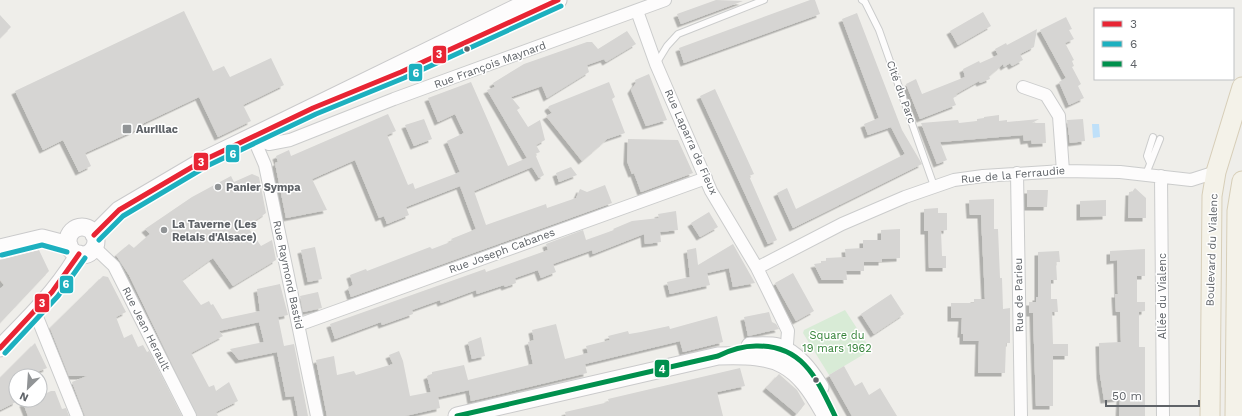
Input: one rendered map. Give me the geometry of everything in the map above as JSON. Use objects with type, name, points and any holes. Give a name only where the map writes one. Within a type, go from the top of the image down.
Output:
[{"type":"main road","name":"Boulevard du Vialenc","points":[[1210,416],[1212,196],[1216,172],[1242,87]]},
{"type":"main road","points":[[1235,416],[1237,211],[1242,181]]},
{"type":"street","points":[[0,348],[35,312],[68,273],[84,246],[126,206],[204,160],[532,0]]},
{"type":"street","points":[[313,108],[401,72],[558,0]]},
{"type":"street","name":"Rue François Maynard","points":[[259,134],[269,144],[290,140],[380,105],[665,0]]},
{"type":"street","name":"Rue Laparra de Fieux","points":[[637,11],[656,64],[711,191],[757,268],[788,331],[817,382]]},
{"type":"street","points":[[1023,87],[1046,95],[1059,116],[1063,171]]},
{"type":"street","name":"Rue Raymond Bastid","points":[[259,134],[317,416]]},
{"type":"street","name":"Rue de la Ferraudie","points":[[757,268],[842,224],[934,186],[969,178],[1017,173],[1063,171],[1120,172],[1148,169],[1162,176],[1191,180],[1216,172]]},
{"type":"street","name":"Rue de Parieu","points":[[1017,173],[1021,416]]},
{"type":"street","name":"Allée du Vialenc","points":[[1162,176],[1163,416]]},
{"type":"street","name":"Rue Joseph Cabanes","points":[[298,325],[706,178]]},
{"type":"street","name":"Rue de la Ferraudie","points":[[1191,180],[1212,196]]},
{"type":"street","points":[[0,248],[42,238],[84,246]]},
{"type":"street","name":"Rue Jean Herault","points":[[84,246],[114,266],[190,416]]},
{"type":"street","points":[[35,312],[77,416]]},
{"type":"street","points":[[782,356],[788,331]]},
{"type":"street","points":[[456,416],[483,413],[718,356],[782,356],[807,368],[817,382],[835,416]]},
{"type":"street","points":[[782,356],[816,397],[826,416]]},
{"type":"lane","points":[[656,64],[667,46],[678,34],[764,0]]},
{"type":"lane","name":"Cité du Parc","points":[[862,0],[879,30],[934,186]]},
{"type":"lane","points":[[1148,169],[1147,156],[1153,136]]},
{"type":"lane","points":[[1148,169],[1154,158],[1160,139]]},
{"type":"green space","name":"Square du 19 mars 1962","points":[[845,310],[871,350],[829,375],[803,333],[804,330]]},
{"type":"water","points":[[1092,124],[1099,124],[1100,137],[1093,138]]},
{"type":"building","points":[[716,0],[743,1],[681,24],[677,14]]},
{"type":"building","points":[[810,0],[815,0],[820,14],[684,63],[679,48]]},
{"type":"building","points":[[184,11],[213,71],[224,66],[230,77],[271,58],[284,85],[243,105],[251,121],[218,137],[199,97],[144,123],[138,129],[85,153],[91,166],[79,172],[63,140],[43,150],[15,91]]},
{"type":"building","points":[[983,12],[991,26],[958,45],[950,31]]},
{"type":"building","points":[[857,13],[902,130],[922,164],[793,228],[777,193],[787,188],[796,209],[905,154],[891,127],[868,135],[864,124],[879,118],[842,19]]},
{"type":"building","points":[[0,15],[11,27],[0,38]]},
{"type":"building","points":[[1066,17],[1072,29],[1069,30],[1074,39],[1065,43],[1074,60],[1072,61],[1074,66],[1072,67],[1081,84],[1078,86],[1084,98],[1069,105],[1059,82],[1066,78],[1040,30]]},
{"type":"building","points":[[1037,29],[1034,47],[1020,54],[1023,60],[1012,66],[1010,63],[1004,67],[1003,64],[989,76],[990,79],[980,83],[979,81],[956,94],[957,96],[953,98],[956,105],[920,119],[906,84],[916,79],[922,94],[965,77],[963,69],[979,61],[980,63],[998,55],[995,49],[1006,43],[1007,45]]},
{"type":"building","points":[[627,31],[636,44],[606,62],[604,59],[587,65],[589,72],[547,98],[542,86],[511,97],[520,108],[517,110],[528,127],[540,120],[545,140],[536,145],[540,152],[535,154],[544,175],[539,178],[532,167],[474,191],[486,225],[546,204],[547,208],[576,198],[580,189],[587,192],[605,185],[612,203],[351,297],[348,288],[353,285],[350,275],[366,269],[367,271],[430,247],[432,249],[453,241],[451,239],[476,229],[460,186],[406,207],[409,215],[387,224],[384,216],[379,218],[355,160],[312,179],[327,210],[286,218],[275,163],[278,162],[276,156],[289,150],[291,156],[388,114],[396,131],[387,135],[408,185],[413,183],[415,189],[460,172],[447,141],[464,133],[455,114],[438,122],[428,98],[471,82],[508,166],[527,158],[487,90],[495,87],[493,83],[524,64],[587,42],[592,42],[598,49]]},
{"type":"building","points":[[649,74],[667,120],[646,126],[631,90],[636,83],[635,80]]},
{"type":"building","points":[[609,82],[615,97],[612,99],[625,133],[607,139],[582,161],[546,116],[552,113],[548,108],[549,106]]},
{"type":"building","points":[[715,89],[754,174],[749,176],[777,240],[768,244],[700,96]]},
{"type":"building","points":[[999,115],[999,121],[1007,120],[1007,122],[1039,119],[1032,123],[1045,123],[1046,143],[1032,144],[1031,140],[1024,141],[1023,135],[940,142],[947,160],[937,164],[921,123],[958,120],[959,123],[977,121],[977,119],[984,117]]},
{"type":"building","points":[[424,119],[432,139],[414,146],[405,125]]},
{"type":"building","points":[[1083,119],[1085,141],[1070,143],[1067,120]]},
{"type":"building","points":[[628,139],[678,140],[693,173],[641,192],[634,173],[632,174],[627,161]]},
{"type":"building","points":[[571,167],[577,175],[559,182],[556,173]]},
{"type":"building","points":[[252,174],[259,177],[266,213],[247,226],[261,246],[272,240],[276,260],[233,286],[213,258],[182,280],[201,305],[209,301],[211,305],[213,304],[222,319],[260,311],[257,289],[280,284],[288,315],[278,317],[284,346],[294,344],[308,416],[298,416],[294,396],[286,397],[277,352],[239,360],[230,349],[264,342],[259,322],[219,331],[223,336],[191,353],[209,387],[214,385],[216,391],[229,382],[238,401],[216,412],[218,416],[197,416],[129,275],[116,255],[129,244],[134,248],[150,234],[145,229],[192,197],[231,176],[234,182]]},
{"type":"building","points":[[1135,188],[1146,198],[1146,218],[1128,218],[1129,192],[1132,192]]},
{"type":"building","points":[[1027,190],[1048,190],[1047,207],[1027,207]]},
{"type":"building","points":[[994,199],[994,229],[998,229],[1003,309],[1010,308],[1010,343],[1006,343],[1005,373],[978,373],[979,341],[963,341],[963,334],[961,334],[962,318],[951,318],[951,303],[974,303],[974,299],[985,299],[981,215],[970,215],[969,200]]},
{"type":"building","points":[[1106,200],[1106,216],[1080,217],[1080,201]]},
{"type":"building","points":[[938,208],[938,213],[947,213],[947,230],[941,231],[942,256],[946,256],[946,268],[929,268],[928,231],[924,231],[924,209]]},
{"type":"building","points":[[676,211],[678,230],[660,232],[661,242],[645,244],[644,234],[593,254],[592,250],[553,264],[556,272],[541,278],[538,270],[515,278],[516,283],[505,287],[504,285],[477,294],[476,290],[441,303],[440,300],[412,310],[413,314],[382,325],[381,322],[335,339],[330,324],[485,269],[486,272],[548,250],[546,244],[583,230],[586,240],[614,230],[613,229],[632,221],[659,218],[658,214]]},
{"type":"building","points":[[709,212],[718,227],[700,237],[691,223]]},
{"type":"building","points":[[900,229],[900,258],[882,259],[882,262],[864,262],[864,271],[846,271],[847,280],[822,280],[814,264],[821,263],[821,261],[826,261],[826,258],[846,257],[845,249],[863,248],[863,240],[881,240],[881,230]]},
{"type":"building","points":[[733,244],[755,283],[733,287],[729,268],[707,273],[710,285],[670,294],[667,282],[690,277],[687,250],[696,248],[698,265]]},
{"type":"building","points":[[315,247],[322,279],[308,282],[301,250]]},
{"type":"building","points":[[1145,249],[1145,276],[1137,276],[1137,302],[1145,302],[1145,311],[1139,312],[1139,347],[1145,347],[1145,416],[1119,416],[1120,398],[1104,400],[1100,375],[1099,343],[1121,342],[1120,312],[1116,312],[1115,294],[1118,294],[1117,260],[1110,261],[1110,251]]},
{"type":"building","points":[[39,250],[49,271],[0,323],[0,289],[4,285],[0,280],[0,260]]},
{"type":"building","points":[[1059,251],[1060,262],[1056,262],[1057,280],[1051,280],[1051,299],[1057,299],[1058,312],[1052,312],[1053,344],[1068,344],[1068,356],[1053,356],[1053,406],[1036,406],[1033,313],[1029,313],[1029,302],[1036,302],[1036,297],[1038,297],[1038,252]]},
{"type":"building","points":[[793,273],[814,311],[796,321],[775,283]]},
{"type":"building","points":[[103,276],[108,277],[126,312],[116,317],[124,338],[132,334],[138,347],[143,345],[147,352],[149,351],[182,416],[85,416],[72,382],[87,376],[69,376],[50,328]]},
{"type":"building","points":[[318,292],[322,308],[303,312],[300,296]]},
{"type":"building","points":[[891,294],[904,314],[874,334],[861,314]]},
{"type":"building","points":[[769,312],[772,322],[776,324],[779,329],[748,336],[744,317]]},
{"type":"building","points":[[717,316],[723,342],[683,352],[680,341],[585,364],[587,373],[471,401],[469,390],[438,397],[440,408],[405,416],[327,416],[316,360],[334,356],[337,375],[354,371],[356,375],[393,364],[389,355],[399,351],[403,361],[410,396],[431,392],[427,376],[432,374],[432,372],[464,365],[468,380],[533,364],[528,342],[534,340],[532,330],[556,324],[565,359],[588,353],[586,346],[610,340],[608,336],[628,331],[629,334],[669,326],[670,329]]},
{"type":"building","points":[[481,337],[485,356],[472,359],[468,342]]},
{"type":"building","points":[[35,343],[47,368],[10,368]]},
{"type":"building","points":[[844,366],[855,386],[862,382],[869,395],[880,388],[897,416],[852,416],[829,375]]},
{"type":"building","points":[[740,368],[745,386],[717,392],[723,416],[566,416],[565,412],[609,402],[608,399]]},
{"type":"building","points":[[8,370],[8,406],[0,410],[0,378]]},
{"type":"building","points":[[779,374],[797,390],[805,404],[797,414],[766,388]]},
{"type":"building","points":[[55,391],[62,409],[66,408],[69,416],[28,416],[25,408],[48,408],[48,392]]},
{"type":"transit line","name":"3","points":[[94,235],[119,210],[204,160],[313,108],[401,72],[558,0]]},
{"type":"transit line","name":"6","points":[[99,240],[123,216],[207,166],[316,114],[404,78],[561,6]]},
{"type":"transit line","name":"6","points":[[2,255],[42,245],[67,252]]},
{"type":"transit line","name":"3","points":[[0,348],[52,292],[79,254]]},
{"type":"transit line","name":"6","points":[[5,353],[58,296],[85,258]]},
{"type":"transit line","name":"4","points":[[457,416],[718,356],[732,350],[751,346],[772,347],[786,351],[797,358],[806,367],[822,389],[835,416]]},
{"type":"place","name":"Aurillac","points":[[127,129]]},
{"type":"place","name":"Panier Sympa","points":[[218,187]]},
{"type":"place","name":"La Taverne (Les Relais d'Alsace)","points":[[164,230]]}]
